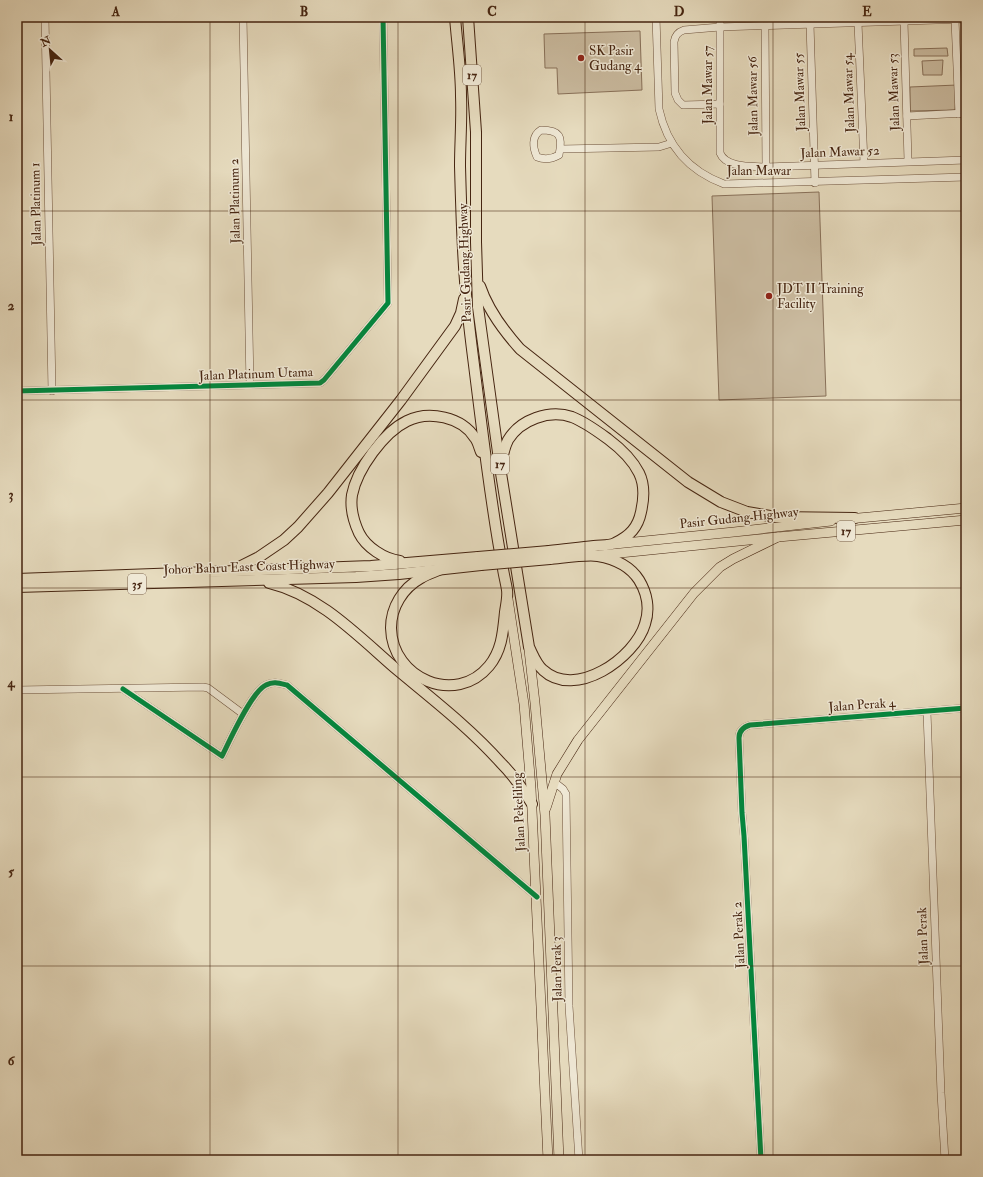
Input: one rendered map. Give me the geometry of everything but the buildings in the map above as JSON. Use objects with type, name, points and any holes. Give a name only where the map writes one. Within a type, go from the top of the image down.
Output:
[{"type":"highway","name":"Pasir Gudang Highway","points":[[454,17],[461,93],[460,164],[465,280],[486,465]]},
{"type":"highway","name":"Pasir Gudang Highway","points":[[468,17],[476,132],[476,242],[478,307],[500,467],[529,647]]},
{"type":"highway","points":[[227,572],[247,564],[271,549],[298,527],[328,493],[401,400],[455,326],[462,313],[465,280]]},
{"type":"highway","points":[[478,280],[481,291],[494,315],[507,334],[520,349],[688,482],[721,502],[747,512],[776,517],[855,518]]},
{"type":"highway","points":[[500,467],[507,442],[520,426],[530,420],[542,416],[557,414],[571,416],[593,428],[623,452],[639,473],[642,482],[643,501],[637,525],[632,533],[614,544]]},
{"type":"highway","points":[[415,562],[393,560],[369,545],[361,537],[352,516],[352,494],[362,470],[371,455],[394,429],[408,421],[420,417],[436,416],[460,423],[471,433],[478,444],[486,465]]},
{"type":"highway","name":"Jalan Pekeliling","points":[[486,465],[507,592]]},
{"type":"highway","name":"Pasir Gudang Highway","points":[[479,561],[549,555],[614,544]]},
{"type":"highway","name":"Pasir Gudang Highway","points":[[549,555],[597,555]]},
{"type":"highway","points":[[529,647],[536,661],[544,671],[559,678],[577,680],[599,673],[608,667],[627,652],[641,635],[648,610],[642,585],[623,564],[597,555]]},
{"type":"highway","name":"Johor Bahru East Coast Highway","points":[[17,579],[371,566],[415,562],[479,561]]},
{"type":"highway","name":"Johor Bahru East Coast Highway","points":[[17,587],[356,577],[441,569],[479,561]]},
{"type":"highway","points":[[441,569],[421,577],[411,584],[396,604],[391,621],[391,638],[397,655],[406,668],[416,676],[426,681],[445,685],[459,684],[475,678],[485,671],[499,649],[502,638],[507,592]]},
{"type":"highway","points":[[256,580],[277,585],[299,594],[326,609],[460,722],[501,762],[532,804]]},
{"type":"main road","name":"Pasir Gudang Highway","points":[[614,544],[855,518],[966,508]]},
{"type":"main road","name":"Pasir Gudang Highway","points":[[597,555],[966,520]]},
{"type":"main road","points":[[545,815],[554,782],[562,765],[578,740],[694,593],[720,567],[778,537]]},
{"type":"main road","name":"Jalan Pekeliling","points":[[507,592],[524,704],[532,804],[548,1160]]},
{"type":"main road","name":"Jalan Pekeliling","points":[[529,647],[545,815],[559,1160]]},
{"type":"street","name":"Jalan Platinum 1","points":[[45,17],[52,391]]},
{"type":"street","name":"Jalan Platinum 2","points":[[243,17],[250,385]]},
{"type":"street","name":"Jalan Platinum Utama","points":[[17,391],[322,382],[386,307],[388,302],[383,17]]},
{"type":"street","name":"Jalan Mawar","points":[[656,17],[659,109],[661,118],[672,143],[693,168],[712,179],[724,184],[966,177]]},
{"type":"street","name":"Jalan Mawar 57","points":[[720,17],[720,153]]},
{"type":"street","points":[[720,104],[683,105],[678,100],[675,93],[674,42],[676,35],[684,30],[720,27],[966,19]]},
{"type":"street","points":[[906,116],[962,114],[955,20]]},
{"type":"street","name":"Jalan Mawar 53","points":[[904,21],[908,161]]},
{"type":"street","name":"Jalan Mawar 54","points":[[858,23],[864,163]]},
{"type":"street","name":"Jalan Mawar 55","points":[[810,24],[815,182]]},
{"type":"street","name":"Jalan Mawar 56","points":[[765,26],[766,167]]},
{"type":"street","points":[[540,130],[552,130],[557,132],[560,137],[561,149],[559,155],[554,158],[542,159],[537,157],[534,151],[534,137],[540,130]]},
{"type":"street","points":[[561,149],[659,147],[672,143]]},
{"type":"street","name":"Jalan Mawar 52","points":[[720,153],[722,158],[728,162],[766,167],[966,160]]},
{"type":"street","points":[[123,689],[222,756],[243,714],[260,688],[266,684],[275,682],[287,685],[537,896]]},
{"type":"street","points":[[17,690],[203,687],[208,688],[243,714]]},
{"type":"street","name":"Jalan Perak 4","points":[[760,724],[966,708]]},
{"type":"street","name":"Jalan Perak","points":[[927,712],[940,1071],[945,1160]]},
{"type":"street","name":"Jalan Perak 2","points":[[760,724],[750,725],[743,728],[740,731],[739,738],[761,1160]]},
{"type":"street","name":"Jalan Perak 3","points":[[554,782],[563,789],[566,794],[569,1006],[579,1160]]},
{"type":"shaded area","points":[[640,31],[642,90],[558,94],[557,68],[545,68],[544,34]]},
{"type":"shaded area","points":[[947,48],[948,56],[914,56],[914,49]]},
{"type":"shaded area","points":[[943,60],[942,75],[923,75],[922,61]]},
{"type":"shaded area","points":[[957,85],[955,110],[910,111],[910,87]]},
{"type":"shaded area","name":"JDT II Training Facility","points":[[819,192],[826,396],[719,400],[712,196]]},
{"type":"cycle path","points":[[17,391],[320,383],[324,380],[388,303],[383,17]]},
{"type":"cycle path","points":[[123,689],[222,756],[248,706],[260,689],[271,683],[287,685],[537,897]]},
{"type":"cycle path","points":[[761,1160],[742,813],[740,733],[743,728],[750,725],[966,708]]},
{"type":"place","name":"SK Pasir Gudang 4","points":[[581,58]]},
{"type":"place","name":"JDT II Training Facility","points":[[769,296]]}]
